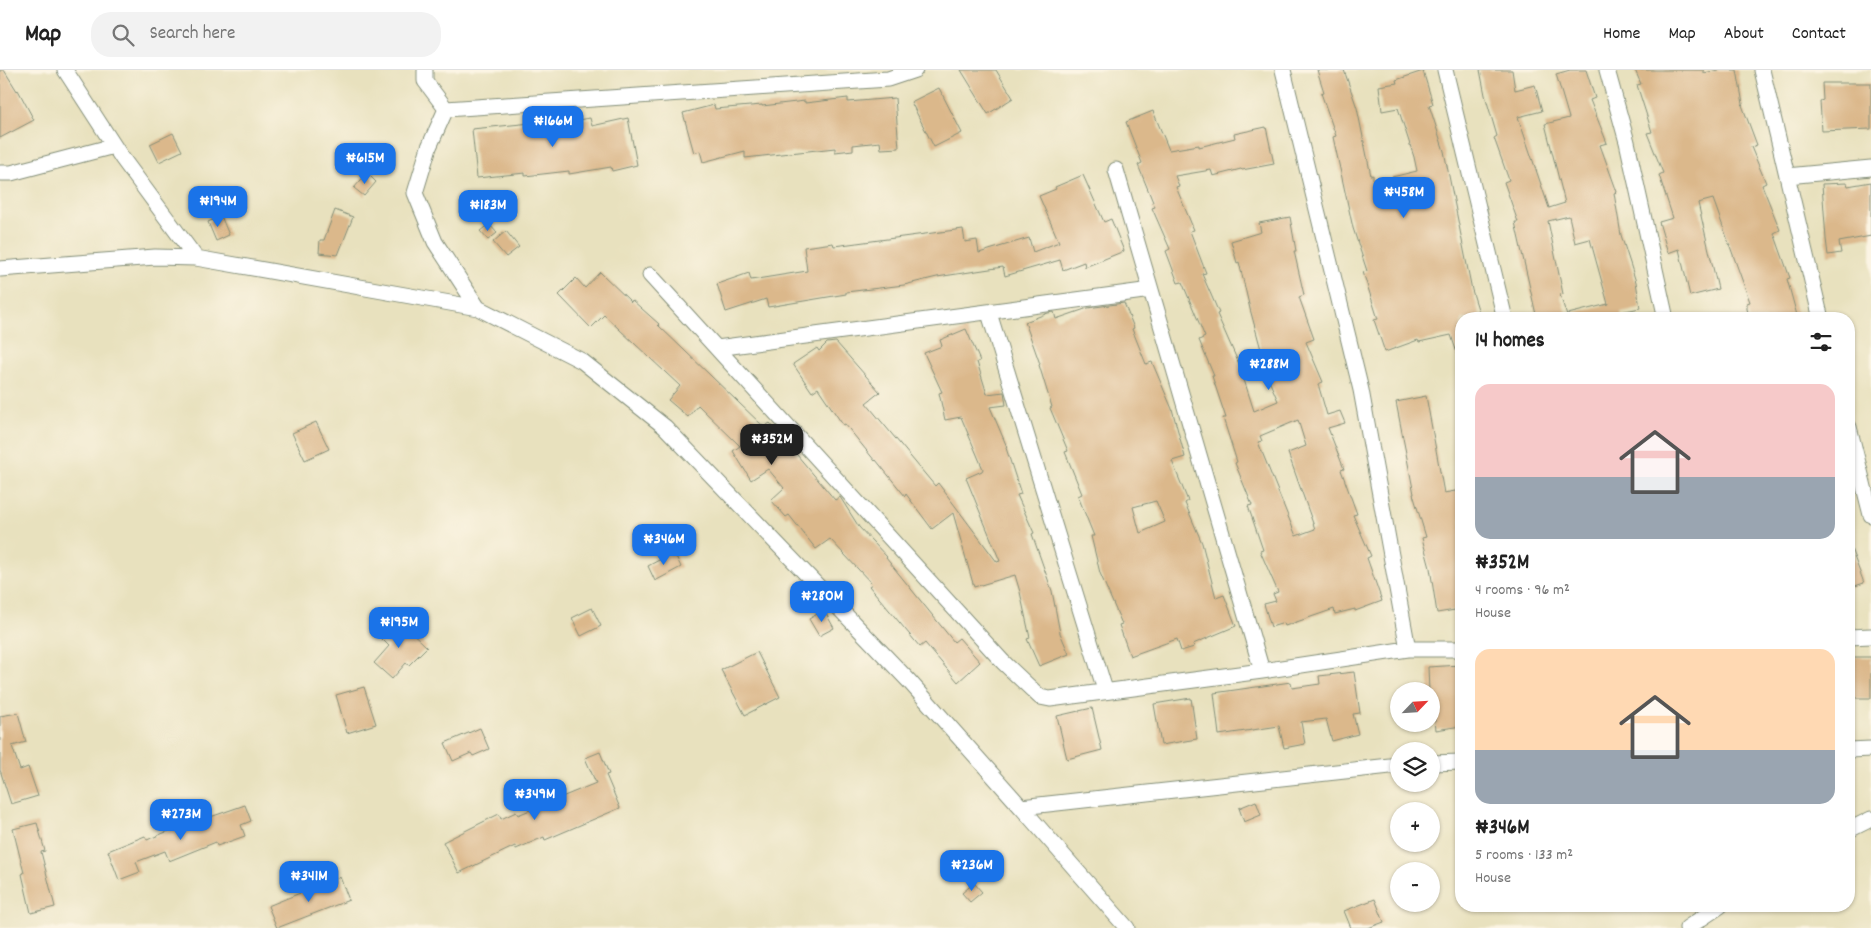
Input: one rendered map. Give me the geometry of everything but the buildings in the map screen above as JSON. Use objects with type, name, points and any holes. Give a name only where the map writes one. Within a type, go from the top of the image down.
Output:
[{"type":"street","points":[[64,70],[114,146],[196,258]]},
{"type":"street","points":[[424,70],[425,81],[446,109]]},
{"type":"street","points":[[446,109],[888,79],[916,70]]},
{"type":"street","points":[[1283,70],[1361,390],[1408,649]]},
{"type":"street","points":[[1445,70],[1503,312]]},
{"type":"street","points":[[1607,70],[1627,142],[1664,312]]},
{"type":"street","points":[[1762,70],[1820,312]]},
{"type":"street","points":[[446,109],[429,147],[416,193],[435,242],[478,308]]},
{"type":"street","points":[[0,173],[11,173],[114,146]]},
{"type":"street","points":[[1787,176],[1871,168]]},
{"type":"street","points":[[1116,170],[1262,671]]},
{"type":"street","points":[[0,269],[155,257],[196,258],[478,308],[582,360],[665,427],[909,681],[1127,928]]},
{"type":"street","points":[[650,275],[1003,662],[1040,697],[1050,699],[1105,690],[1262,671],[1408,649],[1455,649]]},
{"type":"street","points":[[717,348],[1152,290]]},
{"type":"street","points":[[989,313],[1105,690]]},
{"type":"street","points":[[1855,445],[1866,478],[1871,515]]},
{"type":"street","points":[[1855,637],[1871,636]]},
{"type":"street","points":[[1855,750],[1871,749]]},
{"type":"street","points":[[1440,763],[1455,762]]},
{"type":"street","points":[[1021,807],[1390,766]]},
{"type":"street","points":[[1855,827],[1871,819]]},
{"type":"street","points":[[1687,928],[1711,912]]}]
